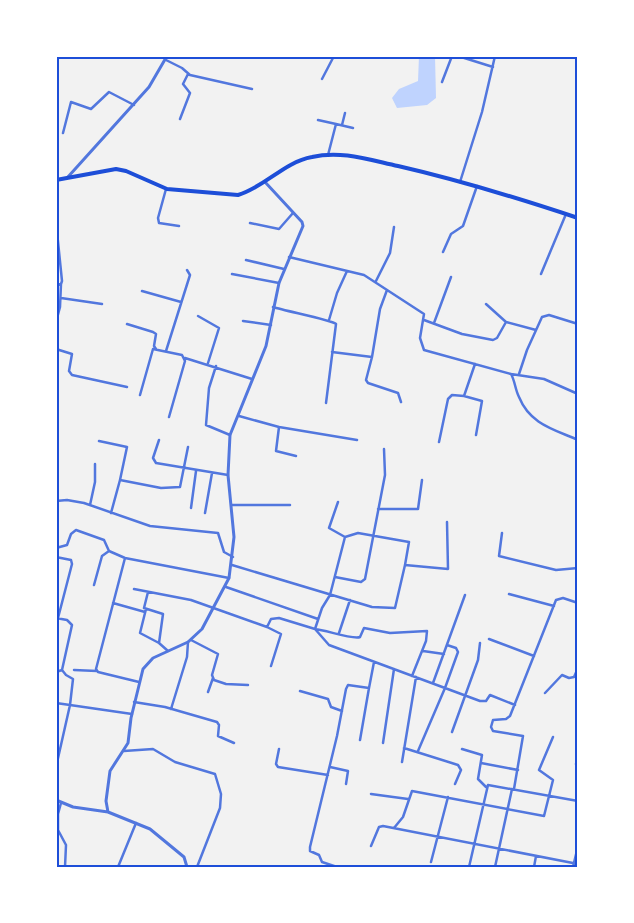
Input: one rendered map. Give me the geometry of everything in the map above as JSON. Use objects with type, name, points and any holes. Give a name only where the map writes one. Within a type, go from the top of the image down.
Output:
[{"type":"main road","points":[[56,180],[116,169],[126,170],[167,189],[238,196],[265,182],[298,161],[328,154],[356,157],[477,186],[578,218]]},
{"type":"street","points":[[322,79],[334,56]]},
{"type":"street","points":[[442,82],[452,56]]},
{"type":"street","points":[[458,56],[493,67]]},
{"type":"street","points":[[460,182],[482,112],[495,56]]},
{"type":"street","points":[[66,178],[134,106],[149,87],[167,58],[188,74],[252,89]]},
{"type":"street","points":[[180,119],[190,93],[183,84],[188,74]]},
{"type":"street","points":[[63,133],[71,102],[91,109],[109,92],[134,106]]},
{"type":"street","points":[[342,126],[345,113]]},
{"type":"street","points":[[318,120],[353,128]]},
{"type":"street","points":[[328,154],[336,124]]},
{"type":"street","points":[[108,812],[106,801],[110,771],[128,743],[138,682],[146,662],[189,641],[202,629],[215,608],[229,578],[233,557],[232,505],[228,475],[230,436],[266,346],[279,283],[288,257],[303,226],[293,212],[265,182]]},
{"type":"street","points":[[443,252],[451,234],[463,226],[477,186]]},
{"type":"street","points":[[167,189],[158,218],[159,223],[179,226]]},
{"type":"street","points":[[250,223],[280,228],[293,212]]},
{"type":"street","points":[[540,274],[566,214]]},
{"type":"street","points":[[56,222],[61,261],[61,298],[56,322]]},
{"type":"street","points":[[376,280],[390,253],[394,227]]},
{"type":"street","points":[[288,257],[348,271],[376,280],[387,290],[420,311],[424,320],[420,338],[424,350],[511,374],[519,374],[552,382],[578,394]]},
{"type":"street","points":[[246,260],[284,269]]},
{"type":"street","points":[[56,261],[61,261]]},
{"type":"street","points":[[166,351],[190,274],[187,270]]},
{"type":"street","points":[[329,320],[337,293],[348,271]]},
{"type":"street","points":[[232,274],[279,283]]},
{"type":"street","points":[[434,323],[451,277]]},
{"type":"street","points":[[56,285],[61,284]]},
{"type":"street","points":[[387,290],[380,308],[366,380],[368,383],[398,393],[401,402]]},
{"type":"street","points":[[142,291],[181,302]]},
{"type":"street","points":[[61,298],[102,304]]},
{"type":"street","points":[[486,304],[506,322],[536,330]]},
{"type":"street","points":[[274,307],[299,315],[329,320],[336,324],[326,403]]},
{"type":"street","points":[[519,374],[536,330],[545,315],[578,324]]},
{"type":"street","points":[[198,316],[218,328],[208,364]]},
{"type":"street","points":[[243,320],[270,325]]},
{"type":"street","points":[[424,320],[462,334],[493,340],[497,338],[506,322]]},
{"type":"street","points":[[127,324],[156,334],[154,346],[156,348]]},
{"type":"street","points":[[156,348],[252,379]]},
{"type":"street","points":[[140,395],[152,350],[156,348]]},
{"type":"street","points":[[56,349],[72,354],[69,371],[72,376],[127,386]]},
{"type":"street","points":[[332,352],[372,357]]},
{"type":"street","points":[[169,417],[185,358]]},
{"type":"street","points":[[464,396],[474,364]]},
{"type":"street","points":[[216,366],[209,388],[206,426],[230,436]]},
{"type":"street","points":[[511,374],[528,415],[541,424],[578,440]]},
{"type":"street","points":[[440,442],[448,399],[452,395],[482,401],[476,435]]},
{"type":"street","points":[[238,416],[279,427],[357,440]]},
{"type":"street","points":[[279,427],[276,451],[278,454],[296,456]]},
{"type":"street","points":[[159,440],[153,462],[228,475]]},
{"type":"street","points":[[99,441],[127,447],[111,513]]},
{"type":"street","points":[[120,480],[152,487],[176,488],[182,483],[188,447]]},
{"type":"street","points":[[335,577],[363,581],[385,475],[384,449]]},
{"type":"street","points":[[90,505],[95,482],[95,464]]},
{"type":"street","points":[[191,508],[196,470]]},
{"type":"street","points":[[205,513],[212,473]]},
{"type":"street","points":[[378,509],[418,509],[422,480]]},
{"type":"street","points":[[56,501],[67,500],[90,505],[150,526],[218,533],[224,552],[233,557]]},
{"type":"street","points":[[232,565],[380,608],[395,608],[409,542],[356,533],[345,537],[329,528],[338,502]]},
{"type":"street","points":[[232,505],[290,505]]},
{"type":"street","points":[[405,565],[448,569],[447,522]]},
{"type":"street","points":[[56,548],[67,545],[74,530],[104,540],[109,550],[125,558],[229,578]]},
{"type":"street","points":[[502,533],[498,554],[502,558],[556,570],[578,568]]},
{"type":"street","points":[[315,629],[330,594],[345,537]]},
{"type":"street","points":[[94,585],[102,556],[109,550]]},
{"type":"street","points":[[56,558],[70,560],[72,564],[57,618],[67,620],[72,625],[62,670]]},
{"type":"street","points":[[98,671],[96,664],[125,558]]},
{"type":"street","points":[[226,587],[318,619]]},
{"type":"street","points":[[134,589],[215,608],[282,634],[271,666]]},
{"type":"street","points":[[148,592],[140,633],[159,643],[169,652]]},
{"type":"street","points":[[433,683],[465,594]]},
{"type":"street","points":[[509,594],[554,606]]},
{"type":"street","points":[[495,867],[518,770],[523,736],[493,731],[491,727],[495,719],[508,718],[515,705],[558,598],[578,603]]},
{"type":"street","points":[[338,633],[350,600]]},
{"type":"street","points":[[113,603],[163,614],[159,643]]},
{"type":"street","points":[[267,627],[271,619],[279,618],[315,629],[357,638],[364,628],[390,633],[426,631],[428,633],[423,651],[412,676]]},
{"type":"street","points":[[315,629],[329,645],[483,701],[490,695],[515,705]]},
{"type":"street","points":[[489,639],[534,656]]},
{"type":"street","points":[[189,641],[218,654],[208,692]]},
{"type":"street","points":[[171,709],[187,657],[189,641]]},
{"type":"street","points":[[452,732],[478,660],[480,643]]},
{"type":"street","points":[[418,751],[458,652],[456,648],[447,645]]},
{"type":"street","points":[[423,651],[444,654]]},
{"type":"street","points":[[360,740],[374,662]]},
{"type":"street","points":[[544,693],[562,675],[569,678],[574,677],[578,668]]},
{"type":"street","points":[[383,743],[394,669]]},
{"type":"street","points":[[56,672],[62,670]]},
{"type":"street","points":[[56,767],[70,705],[73,679],[62,670]]},
{"type":"street","points":[[74,670],[98,671],[138,682]]},
{"type":"street","points":[[213,678],[226,684],[248,685]]},
{"type":"street","points":[[402,762],[416,678]]},
{"type":"street","points":[[337,867],[322,862],[319,855],[310,849],[348,685],[369,688]]},
{"type":"street","points":[[300,691],[328,699],[331,707],[342,711]]},
{"type":"street","points":[[134,702],[171,709],[218,723],[218,736],[234,743]]},
{"type":"street","points":[[56,703],[132,714]]},
{"type":"street","points":[[394,828],[403,817],[412,791],[544,816],[553,780],[539,770],[553,737]]},
{"type":"street","points":[[404,748],[458,765],[461,770],[455,784]]},
{"type":"street","points":[[124,751],[153,749],[175,762],[215,774],[221,794],[220,808],[197,867]]},
{"type":"street","points":[[279,749],[276,764],[278,767],[328,775]]},
{"type":"street","points":[[462,749],[480,753],[482,757],[478,779],[486,787]]},
{"type":"street","points":[[481,763],[518,770]]},
{"type":"street","points":[[330,767],[348,771],[346,784]]},
{"type":"street","points":[[486,787],[491,784],[578,801]]},
{"type":"street","points":[[469,867],[486,787]]},
{"type":"street","points":[[371,794],[408,799]]},
{"type":"street","points":[[431,862],[448,797]]},
{"type":"street","points":[[56,800],[61,803],[108,812],[150,829],[184,857],[188,867]]},
{"type":"street","points":[[61,803],[58,814],[58,830],[66,845],[65,867]]},
{"type":"street","points":[[118,867],[136,823]]},
{"type":"street","points":[[371,846],[379,827],[394,828],[573,865],[578,864]]},
{"type":"street","points":[[573,865],[578,846]]},
{"type":"street","points":[[534,867],[536,856]]},
{"type":"water","points":[[419,56],[435,56],[436,98],[427,105],[397,108],[392,98],[399,89],[418,81]]}]
